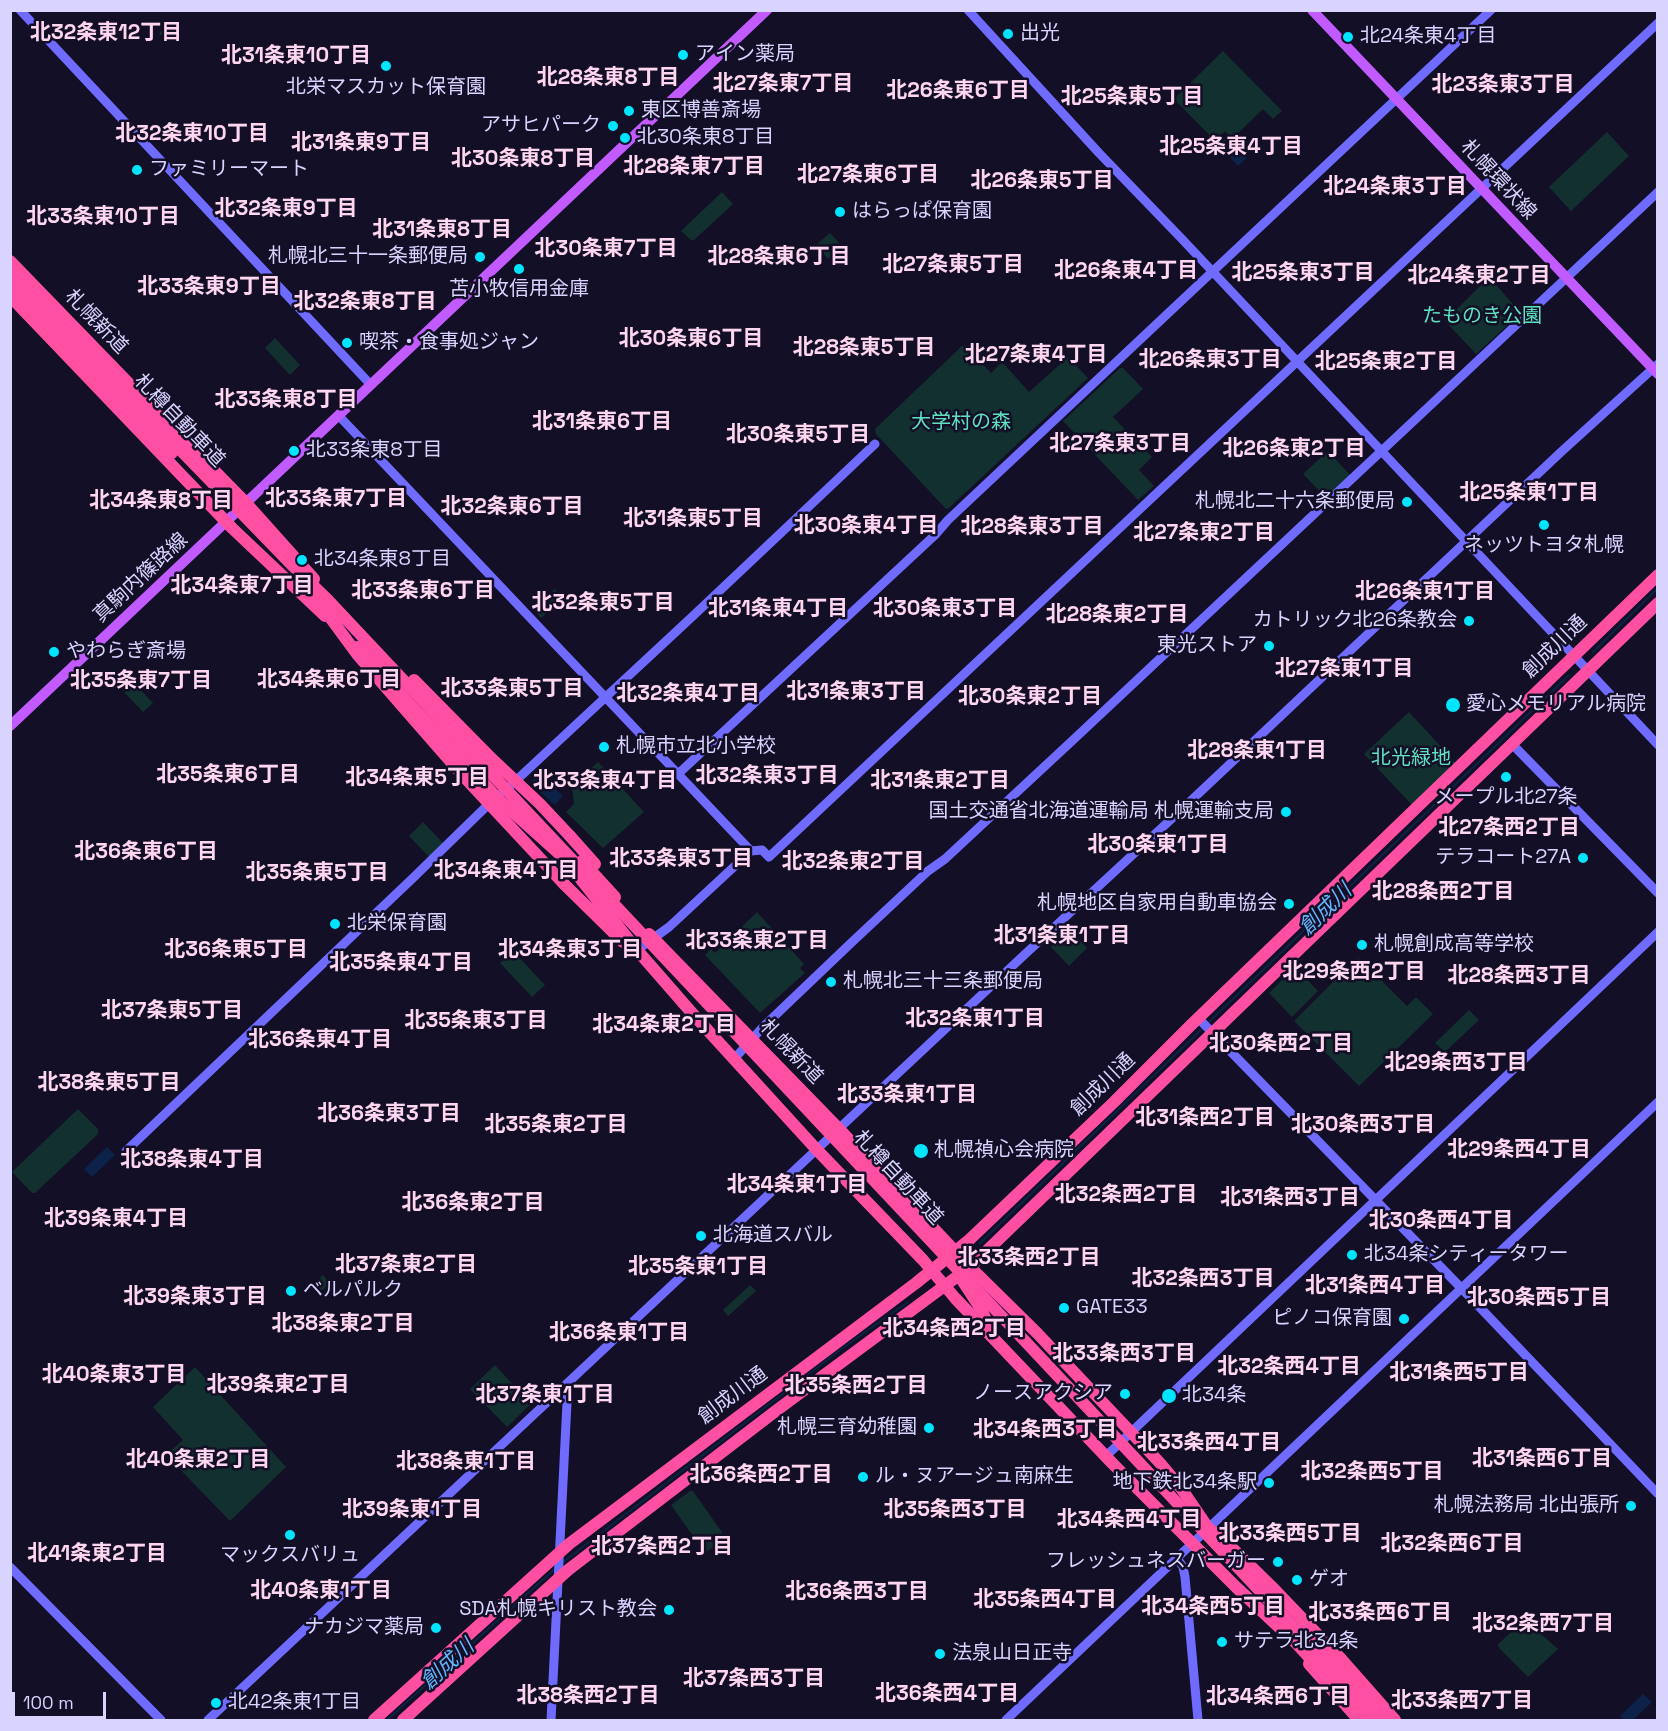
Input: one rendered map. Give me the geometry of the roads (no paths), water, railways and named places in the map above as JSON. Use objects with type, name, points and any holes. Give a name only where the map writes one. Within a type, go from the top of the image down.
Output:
[{"type":"highway","name":"札幌新道","points":[[10,261],[246,503],[329,596],[509,787],[839,1129],[912,1208],[950,1256],[970,1267],[1037,1333],[1131,1432],[1181,1488],[1218,1542],[1371,1703],[1384,1720]]},
{"type":"highway","name":"札樽自動車道","points":[[10,274],[328,600],[1291,1624],[1384,1720]]},
{"type":"highway","name":"札樽自動車道","points":[[10,287],[435,722],[672,978],[1370,1720]]},
{"type":"highway","points":[[10,296],[226,522],[369,658],[496,797],[564,858],[637,950],[817,1150],[995,1341],[1236,1587],[1296,1643],[1365,1720]]},
{"type":"highway","points":[[293,566],[362,627],[489,756],[540,804],[598,868],[602,882]]},
{"type":"highway","name":"創成川通","points":[[374,1720],[560,1552],[950,1256],[1092,1123],[1658,575]]},
{"type":"highway","points":[[315,597],[357,654],[466,779],[564,884],[624,944],[637,950]]},
{"type":"highway","name":"創成川通","points":[[402,1720],[558,1578],[777,1410],[970,1267],[1658,603]]},
{"type":"highway","points":[[950,1256],[959,1276],[981,1309],[995,1341]]},
{"type":"highway","points":[[1208,1528],[1275,1589],[1395,1720]]},
{"type":"highway","points":[[1296,1643],[1303,1658],[1359,1720]]},
{"type":"main road","name":"真駒内篠路線","points":[[10,726],[767,10]]},
{"type":"main road","name":"札幌環状線","points":[[1312,10],[1656,369]]},
{"type":"street","points":[[20,10],[371,385]]},
{"type":"street","points":[[968,10],[1099,153],[1658,745]]},
{"type":"street","points":[[678,774],[936,535],[954,515],[1491,10]]},
{"type":"street","points":[[637,950],[669,927],[751,851],[762,850],[769,857],[1658,23]]},
{"type":"street","points":[[734,1059],[859,935],[1073,740],[1658,192]]},
{"type":"street","points":[[208,1720],[1466,542],[1656,369]]},
{"type":"street","points":[[339,416],[751,851]]},
{"type":"street","points":[[126,1151],[496,797],[875,444]]},
{"type":"street","points":[[1512,744],[1658,893]]},
{"type":"street","points":[[1106,1456],[1658,933]]},
{"type":"street","points":[[1198,1018],[1658,1494]]},
{"type":"street","points":[[1006,1720],[1658,1102]]},
{"type":"street","points":[[551,1720],[568,1383]]},
{"type":"street","points":[[1177,1557],[1185,1577],[1198,1720]]},
{"type":"street","points":[[10,1567],[160,1720]]},
{"type":"water","points":[[1226,136],[1247,158],[1238,166],[1217,144]]},
{"type":"water","points":[[538,774],[563,796],[555,805],[530,783]]},
{"type":"water","points":[[107,1147],[115,1155],[92,1177],[84,1169]]},
{"type":"water","points":[[1643,1694],[1652,1702],[1633,1720],[1625,1720],[1620,1716]]},
{"type":"waterway","name":"創成川","points":[[1593,652],[1658,588]]},
{"type":"waterway","name":"創成川","points":[[1208,1023],[1569,675]]},
{"type":"waterway","name":"創成川","points":[[979,1244],[1204,1027]]},
{"type":"waterway","name":"創成川","points":[[563,1562],[844,1347],[908,1302]]},
{"type":"waterway","name":"創成川","points":[[387,1720],[556,1568]]},
{"type":"place","name":"出光","points":[[1008,34]]},
{"type":"place","name":"北24条東4丁目","points":[[1348,37]]},
{"type":"place","name":"アイン薬局","points":[[683,55]]},
{"type":"place","name":"北栄マスカット保育園","points":[[386,66]]},
{"type":"place","name":"東区博善斎場","points":[[629,111]]},
{"type":"place","name":"アサヒパーク","points":[[613,126]]},
{"type":"place","name":"北30条東8丁目","points":[[625,138]]},
{"type":"place","name":"ファミリーマート","points":[[137,170]]},
{"type":"place","name":"はらっぱ保育園","points":[[840,212]]},
{"type":"place","name":"札幌北三十一条郵便局","points":[[480,257]]},
{"type":"place","name":"苫小牧信用金庫","points":[[519,269]]},
{"type":"place","name":"喫茶・食事処ジャン","points":[[347,343]]},
{"type":"place","name":"北33条東8丁目","points":[[294,451]]},
{"type":"place","name":"札幌北二十六条郵便局","points":[[1407,502]]},
{"type":"place","name":"ネッツトヨタ札幌","points":[[1544,525]]},
{"type":"place","name":"北34条東8丁目","points":[[302,560]]},
{"type":"place","name":"カトリック北26条教会","points":[[1469,621]]},
{"type":"place","name":"東光ストア","points":[[1269,646]]},
{"type":"place","name":"やわらぎ斎場","points":[[54,652]]},
{"type":"place","name":"愛心メモリアル病院","points":[[1453,705]]},
{"type":"place","name":"札幌市立北小学校","points":[[604,747]]},
{"type":"place","name":"メープル北27条","points":[[1506,777]]},
{"type":"place","name":"国土交通省北海道運輸局 札幌運輸支局","points":[[1286,812]]},
{"type":"place","name":"テラコート27A","points":[[1583,858]]},
{"type":"place","name":"札幌地区自家用自動車協会","points":[[1289,904]]},
{"type":"place","name":"北栄保育園","points":[[335,924]]},
{"type":"place","name":"札幌創成高等学校","points":[[1362,945]]},
{"type":"place","name":"札幌北三十三条郵便局","points":[[831,982]]},
{"type":"place","name":"札幌禎心会病院","points":[[921,1151]]},
{"type":"place","name":"北海道スバル","points":[[701,1236]]},
{"type":"place","name":"北34条シティータワー","points":[[1352,1255]]},
{"type":"place","name":"ベルパルク","points":[[291,1291]]},
{"type":"place","name":"GATE33","points":[[1064,1308]]},
{"type":"place","name":"ピノコ保育園","points":[[1404,1319]]},
{"type":"place","name":"ノースアクシア","points":[[1125,1394]]},
{"type":"place","name":"北34条","points":[[1169,1396]]},
{"type":"place","name":"札幌三育幼稚園","points":[[929,1428]]},
{"type":"place","name":"ル・ヌアージュ南麻生","points":[[863,1477]]},
{"type":"place","name":"地下鉄北34条駅","points":[[1269,1483]]},
{"type":"place","name":"札幌法務局 北出張所","points":[[1631,1506]]},
{"type":"place","name":"マックスバリュ","points":[[290,1535]]},
{"type":"place","name":"フレッシュネスバーガー","points":[[1278,1562]]},
{"type":"place","name":"ゲオ","points":[[1297,1580]]},
{"type":"place","name":"SDA札幌キリスト教会","points":[[669,1610]]},
{"type":"place","name":"ナカジマ薬局","points":[[436,1628]]},
{"type":"place","name":"サテラ北34条","points":[[1222,1642]]},
{"type":"place","name":"法泉山日正寺","points":[[940,1654]]},
{"type":"place","name":"北42条東1丁目","points":[[216,1703]]},
{"type":"district","name":"北32条東12丁目","points":[[106,33]]},
{"type":"district","name":"北31条東10丁目","points":[[296,56]]},
{"type":"district","name":"北28条東8丁目","points":[[608,78]]},
{"type":"district","name":"北27条東7丁目","points":[[783,84]]},
{"type":"district","name":"北23条東3丁目","points":[[1503,85]]},
{"type":"district","name":"北26条東6丁目","points":[[958,91]]},
{"type":"district","name":"北25条東5丁目","points":[[1132,97]]},
{"type":"district","name":"北32条東10丁目","points":[[192,134]]},
{"type":"district","name":"北31条東9丁目","points":[[361,143]]},
{"type":"district","name":"北25条東4丁目","points":[[1231,147]]},
{"type":"district","name":"北30条東8丁目","points":[[523,159]]},
{"type":"district","name":"北28条東7丁目","points":[[694,167]]},
{"type":"district","name":"北27条東6丁目","points":[[868,175]]},
{"type":"district","name":"北26条東5丁目","points":[[1042,181]]},
{"type":"district","name":"北24条東3丁目","points":[[1395,187]]},
{"type":"district","name":"北32条東9丁目","points":[[286,209]]},
{"type":"district","name":"北33条東10丁目","points":[[103,217]]},
{"type":"district","name":"北31条東8丁目","points":[[442,230]]},
{"type":"district","name":"北30条東7丁目","points":[[606,249]]},
{"type":"district","name":"北28条東6丁目","points":[[779,257]]},
{"type":"district","name":"北27条東5丁目","points":[[953,265]]},
{"type":"district","name":"北26条東4丁目","points":[[1126,271]]},
{"type":"district","name":"北25条東3丁目","points":[[1303,273]]},
{"type":"district","name":"北24条東2丁目","points":[[1479,276]]},
{"type":"district","name":"北33条東9丁目","points":[[209,287]]},
{"type":"district","name":"北32条東8丁目","points":[[365,302]]},
{"type":"district","name":"北30条東6丁目","points":[[691,339]]},
{"type":"district","name":"北28条東5丁目","points":[[864,348]]},
{"type":"district","name":"北27条東4丁目","points":[[1036,355]]},
{"type":"district","name":"北26条東3丁目","points":[[1210,360]]},
{"type":"district","name":"北25条東2丁目","points":[[1386,362]]},
{"type":"district","name":"北33条東8丁目","points":[[286,400]]},
{"type":"district","name":"北31条東6丁目","points":[[602,422]]},
{"type":"district","name":"北30条東5丁目","points":[[798,435]]},
{"type":"district","name":"北27条東3丁目","points":[[1120,444]]},
{"type":"district","name":"北26条東2丁目","points":[[1294,449]]},
{"type":"district","name":"北25条東1丁目","points":[[1529,493]]},
{"type":"district","name":"北33条東7丁目","points":[[336,499]]},
{"type":"district","name":"北34条東8丁目","points":[[161,501]]},
{"type":"district","name":"北32条東6丁目","points":[[512,507]]},
{"type":"district","name":"北31条東5丁目","points":[[693,519]]},
{"type":"district","name":"北30条東4丁目","points":[[866,526]]},
{"type":"district","name":"北28条東3丁目","points":[[1032,527]]},
{"type":"district","name":"北27条東2丁目","points":[[1204,533]]},
{"type":"district","name":"北34条東7丁目","points":[[242,586]]},
{"type":"district","name":"北33条東6丁目","points":[[423,591]]},
{"type":"district","name":"北26条東1丁目","points":[[1425,592]]},
{"type":"district","name":"北32条東5丁目","points":[[603,603]]},
{"type":"district","name":"北31条東4丁目","points":[[778,609]]},
{"type":"district","name":"北30条東3丁目","points":[[945,609]]},
{"type":"district","name":"北28条東2丁目","points":[[1117,615]]},
{"type":"district","name":"北27条東1丁目","points":[[1344,669]]},
{"type":"district","name":"北34条東6丁目","points":[[329,680]]},
{"type":"district","name":"北35条東7丁目","points":[[141,681]]},
{"type":"district","name":"北33条東5丁目","points":[[512,689]]},
{"type":"district","name":"北31条東3丁目","points":[[856,692]]},
{"type":"district","name":"北32条東4丁目","points":[[688,694]]},
{"type":"district","name":"北30条東2丁目","points":[[1030,697]]},
{"type":"district","name":"北28条東1丁目","points":[[1257,751]]},
{"type":"district","name":"北35条東6丁目","points":[[228,775]]},
{"type":"district","name":"北32条東3丁目","points":[[767,776]]},
{"type":"district","name":"北34条東5丁目","points":[[417,778]]},
{"type":"district","name":"北33条東4丁目","points":[[605,781]]},
{"type":"district","name":"北31条東2丁目","points":[[940,781]]},
{"type":"district","name":"北27条西2丁目","points":[[1509,828]]},
{"type":"district","name":"北30条東1丁目","points":[[1158,845]]},
{"type":"district","name":"北36条東6丁目","points":[[146,852]]},
{"type":"district","name":"北33条東3丁目","points":[[681,859]]},
{"type":"district","name":"北32条東2丁目","points":[[853,862]]},
{"type":"district","name":"北34条東4丁目","points":[[506,871]]},
{"type":"district","name":"北35条東5丁目","points":[[317,873]]},
{"type":"district","name":"北28条西2丁目","points":[[1443,892]]},
{"type":"district","name":"北31条東1丁目","points":[[1062,936]]},
{"type":"district","name":"北33条東2丁目","points":[[757,941]]},
{"type":"district","name":"北36条東5丁目","points":[[236,950]]},
{"type":"district","name":"北34条東3丁目","points":[[570,950]]},
{"type":"district","name":"北35条東4丁目","points":[[401,963]]},
{"type":"district","name":"北29条西2丁目","points":[[1354,972]]},
{"type":"district","name":"北28条西3丁目","points":[[1519,976]]},
{"type":"district","name":"北37条東5丁目","points":[[172,1011]]},
{"type":"district","name":"北32条東1丁目","points":[[975,1019]]},
{"type":"district","name":"北35条東3丁目","points":[[476,1021]]},
{"type":"district","name":"北34条東2丁目","points":[[664,1025]]},
{"type":"district","name":"北36条東4丁目","points":[[320,1040]]},
{"type":"district","name":"北30条西2丁目","points":[[1281,1044]]},
{"type":"district","name":"北29条西3丁目","points":[[1456,1063]]},
{"type":"district","name":"北38条東5丁目","points":[[109,1083]]},
{"type":"district","name":"北33条東1丁目","points":[[907,1095]]},
{"type":"district","name":"北36条東3丁目","points":[[389,1114]]},
{"type":"district","name":"北31条西2丁目","points":[[1205,1118]]},
{"type":"district","name":"北35条東2丁目","points":[[556,1125]]},
{"type":"district","name":"北30条西3丁目","points":[[1363,1125]]},
{"type":"district","name":"北29条西4丁目","points":[[1519,1150]]},
{"type":"district","name":"北38条東4丁目","points":[[192,1160]]},
{"type":"district","name":"北34条東1丁目","points":[[797,1185]]},
{"type":"district","name":"北32条西2丁目","points":[[1126,1195]]},
{"type":"district","name":"北31条西3丁目","points":[[1290,1198]]},
{"type":"district","name":"北36条東2丁目","points":[[473,1203]]},
{"type":"district","name":"北39条東4丁目","points":[[116,1219]]},
{"type":"district","name":"北30条西4丁目","points":[[1441,1221]]},
{"type":"district","name":"北33条西2丁目","points":[[1029,1258]]},
{"type":"district","name":"北37条東2丁目","points":[[406,1265]]},
{"type":"district","name":"北35条東1丁目","points":[[698,1267]]},
{"type":"district","name":"北32条西3丁目","points":[[1203,1279]]},
{"type":"district","name":"北31条西4丁目","points":[[1375,1286]]},
{"type":"district","name":"北39条東3丁目","points":[[195,1297]]},
{"type":"district","name":"北30条西5丁目","points":[[1539,1298]]},
{"type":"district","name":"北38条東2丁目","points":[[343,1324]]},
{"type":"district","name":"北34条西2丁目","points":[[954,1329]]},
{"type":"district","name":"北36条東1丁目","points":[[619,1333]]},
{"type":"district","name":"北33条西3丁目","points":[[1124,1354]]},
{"type":"district","name":"北32条西4丁目","points":[[1289,1367]]},
{"type":"district","name":"北31条西5丁目","points":[[1459,1373]]},
{"type":"district","name":"北40条東3丁目","points":[[114,1375]]},
{"type":"district","name":"北39条東2丁目","points":[[278,1385]]},
{"type":"district","name":"北35条西2丁目","points":[[856,1386]]},
{"type":"district","name":"北37条東1丁目","points":[[545,1395]]},
{"type":"district","name":"北34条西3丁目","points":[[1045,1430]]},
{"type":"district","name":"北33条西4丁目","points":[[1209,1443]]},
{"type":"district","name":"北31条西6丁目","points":[[1542,1459]]},
{"type":"district","name":"北40条東2丁目","points":[[198,1460]]},
{"type":"district","name":"北38条東1丁目","points":[[466,1462]]},
{"type":"district","name":"北32条西5丁目","points":[[1372,1472]]},
{"type":"district","name":"北36条西2丁目","points":[[761,1475]]},
{"type":"district","name":"北39条東1丁目","points":[[412,1510]]},
{"type":"district","name":"北35条西3丁目","points":[[955,1510]]},
{"type":"district","name":"北34条西4丁目","points":[[1129,1520]]},
{"type":"district","name":"北33条西5丁目","points":[[1290,1534]]},
{"type":"district","name":"北32条西6丁目","points":[[1452,1544]]},
{"type":"district","name":"北37条西2丁目","points":[[662,1547]]},
{"type":"district","name":"北41条東2丁目","points":[[97,1554]]},
{"type":"district","name":"北40条東1丁目","points":[[321,1591]]},
{"type":"district","name":"北36条西3丁目","points":[[857,1592]]},
{"type":"district","name":"北35条西4丁目","points":[[1045,1600]]},
{"type":"district","name":"北34条西5丁目","points":[[1213,1607]]},
{"type":"district","name":"北33条西6丁目","points":[[1380,1613]]},
{"type":"district","name":"北32条西7丁目","points":[[1543,1624]]},
{"type":"district","name":"北37条西3丁目","points":[[754,1679]]},
{"type":"district","name":"北36条西4丁目","points":[[947,1694]]},
{"type":"district","name":"北38条西2丁目","points":[[588,1696]]},
{"type":"district","name":"北34条西6丁目","points":[[1278,1697]]},
{"type":"district","name":"北33条西7丁目","points":[[1462,1701]]},
{"type":"park label","name":"たものき公園","points":[[1482,317]]},
{"type":"park label","name":"大学村の森","points":[[961,423]]},
{"type":"park label","name":"北光緑地","points":[[1411,759]]}]
